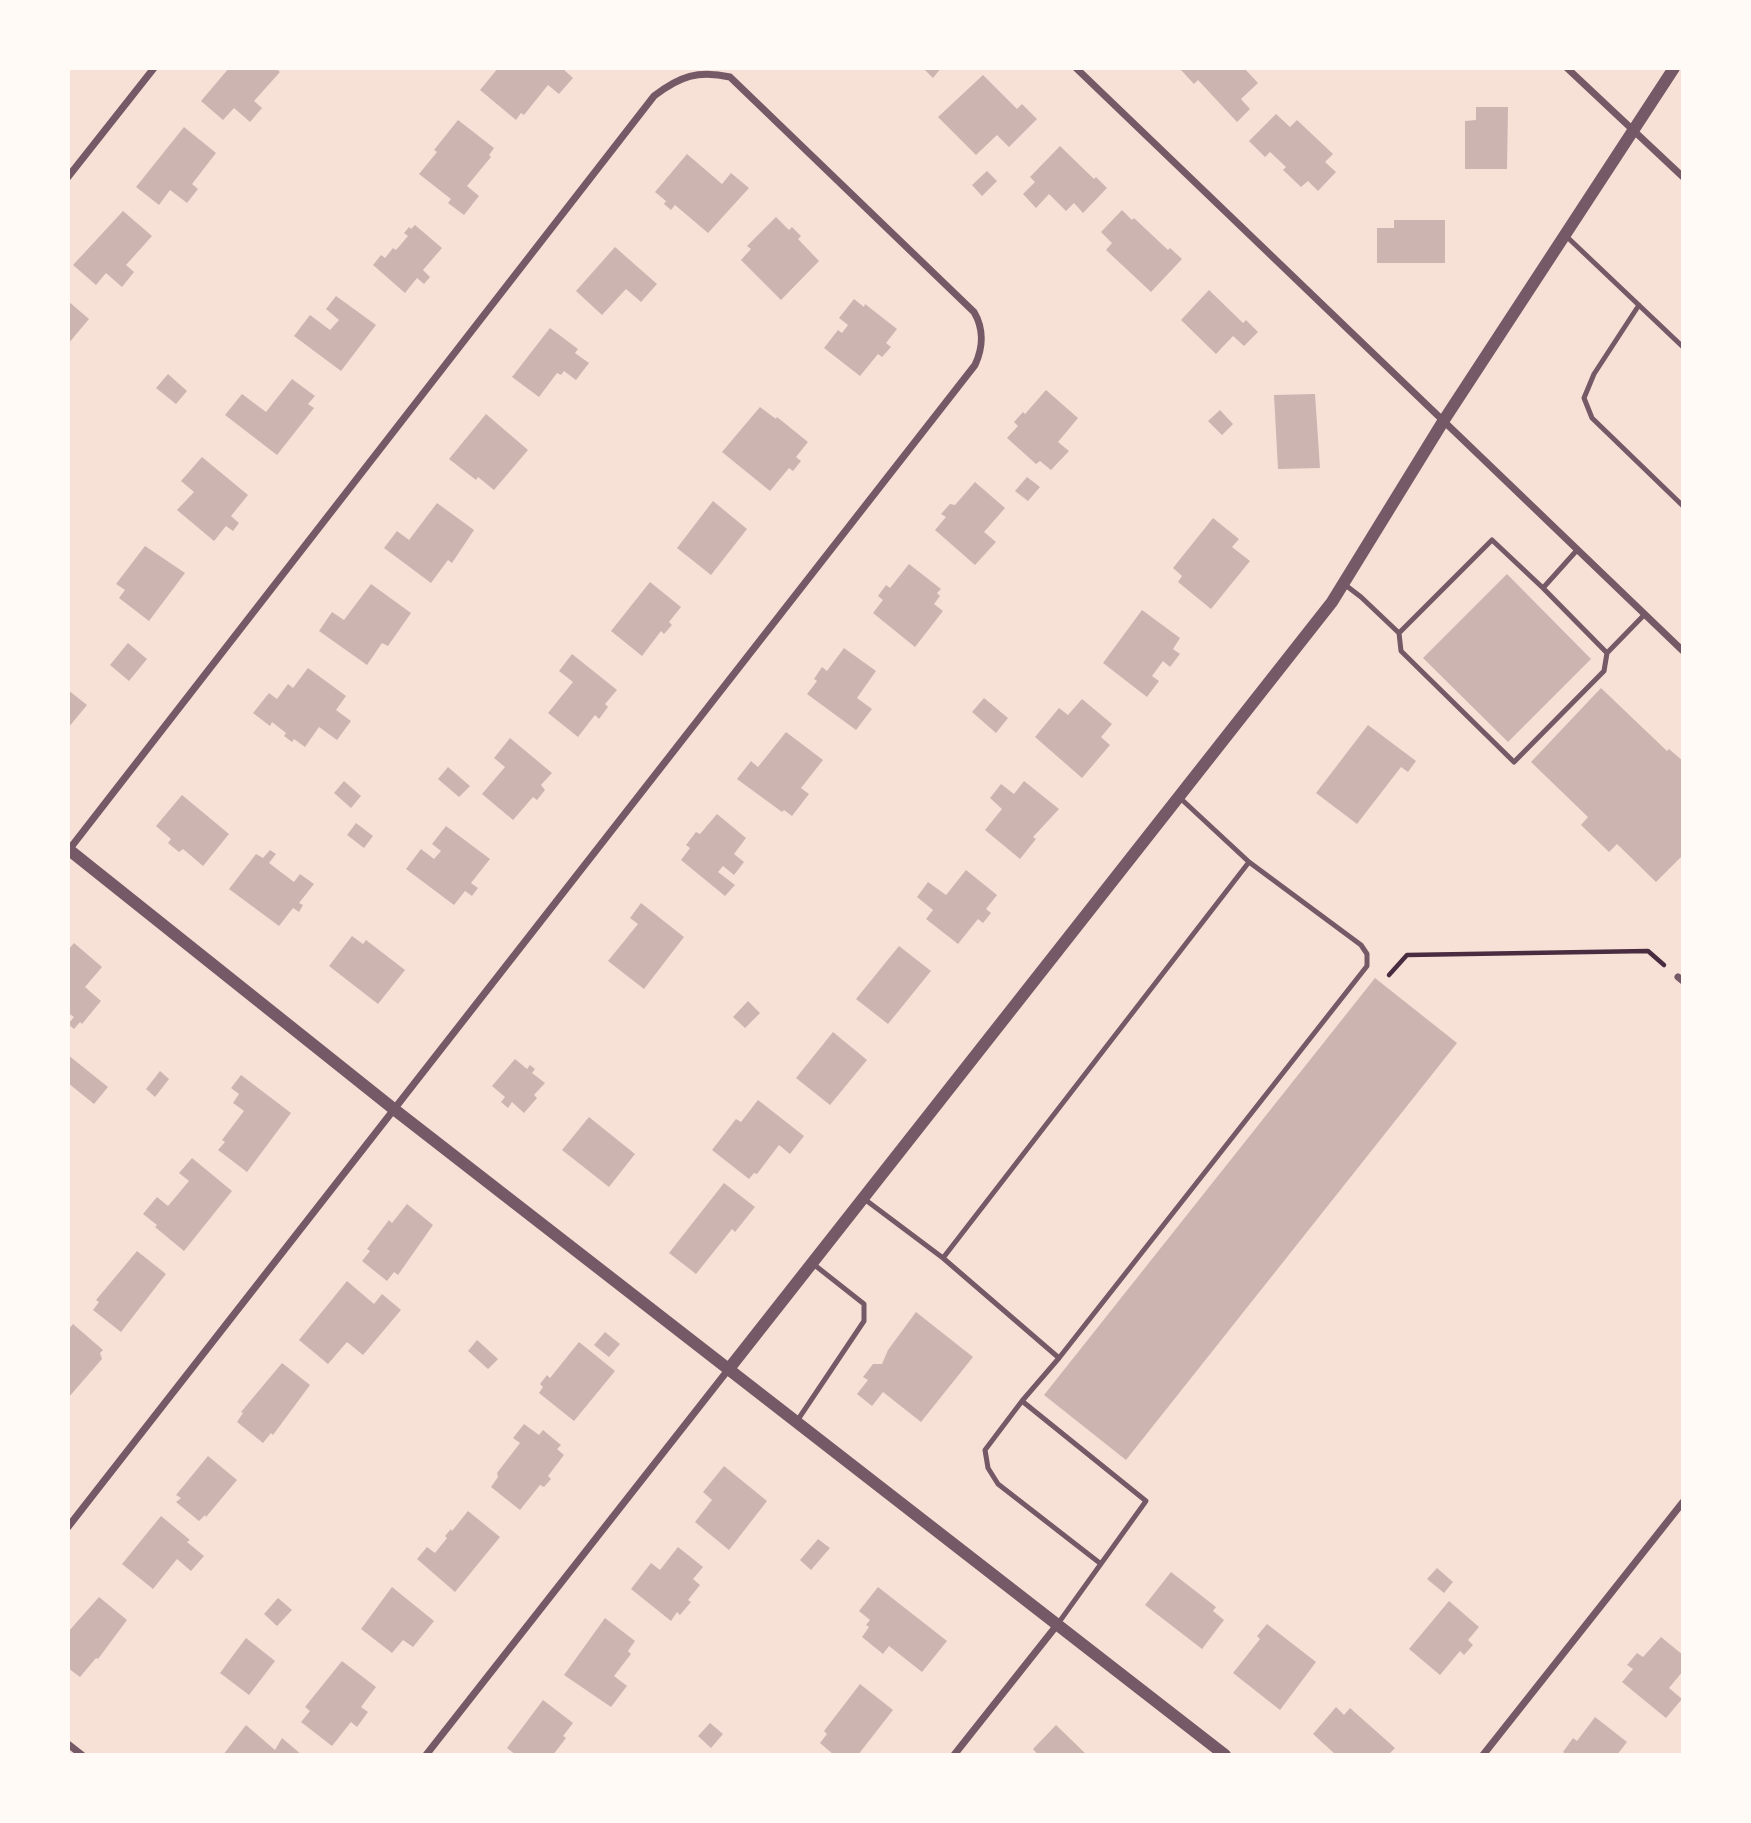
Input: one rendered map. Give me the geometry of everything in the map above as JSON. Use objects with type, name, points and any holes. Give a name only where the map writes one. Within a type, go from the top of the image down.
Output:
[{"type":"street","points":[[68,177],[154,68]]},
{"type":"street","points":[[1076,68],[1683,651]]},
{"type":"street","points":[[1567,68],[1683,177]]},
{"type":"street","points":[[426,1755],[1332,603],[1444,420],[1674,68]]},
{"type":"street","points":[[68,1527],[395,1110],[975,365],[981,354],[982,337],[978,319],[965,301],[730,77],[699,73],[672,83],[654,96],[69,850],[395,1110],[1225,1755]]},
{"type":"street","points":[[1483,1755],[1683,1502]]},
{"type":"street","points":[[954,1755],[1057,1625]]},
{"type":"street","points":[[68,1744],[82,1755]]},
{"type":"lane","points":[[1565,235],[1683,347]]},
{"type":"lane","points":[[1639,305],[1594,374],[1584,398],[1592,418],[1683,506]]},
{"type":"lane","points":[[1399,633],[1492,540],[1607,653]]},
{"type":"lane","points":[[1543,588],[1578,549]]},
{"type":"lane","points":[[1344,584],[1399,633],[1401,651],[1514,762],[1604,671],[1607,653],[1645,614]]},
{"type":"lane","points":[[1101,1564],[998,1484],[988,1468],[985,1450],[1367,966],[1367,954],[1361,945],[1249,862],[1179,797]]},
{"type":"lane","points":[[943,1258],[1249,862]]},
{"type":"lane","points":[[863,1198],[943,1258],[1059,1358]]},
{"type":"lane","points":[[796,1422],[864,1321],[866,1311],[863,1304],[812,1263]]},
{"type":"lane","points":[[1022,1401],[1146,1501],[1057,1625]]},
{"type":"path","points":[[1389,975],[1407,955],[1648,951],[1680,979]]},
{"type":"building","points":[[229,68],[276,68],[280,72],[254,101],[262,108],[250,122],[234,108],[223,120],[201,101]]},
{"type":"building","points":[[498,68],[562,68],[573,78],[559,94],[548,85],[524,115],[521,113],[516,120],[480,90]]},
{"type":"building","points":[[923,68],[941,68],[933,78]]},
{"type":"building","points":[[1182,68],[1244,68],[1258,83],[1241,99],[1250,109],[1237,122],[1198,80],[1194,84]]},
{"type":"building","points":[[983,75],[1017,109],[1022,104],[1037,119],[1009,147],[997,135],[976,155],[938,117]]},
{"type":"building","points":[[1476,107],[1508,107],[1507,169],[1465,169],[1465,121],[1476,120]]},
{"type":"building","points":[[1276,114],[1290,127],[1297,120],[1333,154],[1325,162],[1336,172],[1318,191],[1308,181],[1301,187],[1283,170],[1286,167],[1270,152],[1265,157],[1249,141]]},
{"type":"building","points":[[458,120],[494,148],[489,155],[491,157],[467,186],[479,196],[464,215],[448,203],[451,199],[419,174]]},
{"type":"building","points":[[184,127],[216,153],[192,184],[198,189],[187,203],[170,190],[159,205],[136,187]]},
{"type":"building","points":[[1060,146],[1107,188],[1083,213],[1074,203],[1066,211],[1049,194],[1036,208],[1023,194],[1035,182],[1030,177]]},
{"type":"building","points":[[687,154],[722,184],[731,173],[749,188],[708,233],[675,205],[671,210],[664,204],[666,201],[655,192]]},
{"type":"building","points":[[987,171],[997,181],[982,196],[972,185]]},
{"type":"building","points":[[1122,210],[1182,259],[1151,292],[1106,250],[1112,243],[1101,232]]},
{"type":"building","points":[[123,211],[152,236],[126,265],[134,272],[122,287],[106,273],[96,285],[73,265]]},
{"type":"building","points":[[776,217],[789,230],[792,227],[801,236],[798,239],[819,261],[781,300],[741,260],[751,249],[747,246]]},
{"type":"building","points":[[1394,220],[1445,220],[1445,263],[1377,263],[1377,228],[1394,228]]},
{"type":"building","points":[[415,225],[442,248],[423,270],[430,277],[424,284],[417,278],[405,293],[373,265],[381,255],[385,258],[393,248],[396,250],[408,236],[404,233]]},
{"type":"building","points":[[615,247],[657,284],[641,302],[626,289],[602,315],[576,291]]},
{"type":"building","points":[[1209,290],[1243,323],[1246,320],[1258,332],[1244,346],[1233,336],[1216,354],[1181,320]]},
{"type":"building","points":[[336,296],[376,325],[341,371],[294,336],[310,315],[330,330],[339,320],[326,309]]},
{"type":"building","points":[[854,299],[864,307],[865,304],[897,329],[886,343],[891,347],[882,357],[878,354],[860,376],[824,348],[838,330],[842,333],[848,325],[839,318]]},
{"type":"building","points":[[68,301],[89,319],[68,344]]},
{"type":"building","points":[[550,328],[578,349],[575,353],[589,363],[576,380],[564,371],[561,375],[557,373],[539,397],[512,377]]},
{"type":"building","points":[[168,374],[187,391],[176,404],[156,388]]},
{"type":"building","points":[[292,379],[315,396],[308,404],[314,408],[277,455],[225,415],[242,394],[266,412]]},
{"type":"building","points":[[1046,390],[1078,418],[1058,442],[1069,451],[1051,470],[1040,461],[1036,464],[1007,438],[1018,426],[1014,422],[1023,412],[1025,414]]},
{"type":"building","points":[[1315,394],[1320,468],[1278,469],[1274,395]]},
{"type":"building","points":[[760,407],[808,442],[796,457],[801,461],[793,471],[789,468],[770,491],[722,452]]},
{"type":"building","points":[[1220,410],[1233,424],[1222,435],[1208,421]]},
{"type":"building","points":[[486,414],[528,450],[494,490],[449,459]]},
{"type":"building","points":[[202,457],[248,495],[231,516],[239,523],[233,531],[226,526],[214,541],[177,510],[194,492],[181,481]]},
{"type":"building","points":[[1027,477],[1040,487],[1028,501],[1015,491]]},
{"type":"building","points":[[975,482],[1005,508],[984,532],[996,542],[975,565],[935,530],[946,517],[941,514],[950,504],[955,505]]},
{"type":"building","points":[[713,501],[747,529],[711,575],[677,548]]},
{"type":"building","points":[[437,503],[474,530],[452,563],[448,560],[431,583],[384,548],[397,531],[409,540]]},
{"type":"building","points":[[1213,518],[1239,539],[1232,547],[1250,561],[1211,609],[1178,582],[1182,576],[1173,568]]},
{"type":"building","points":[[145,546],[185,573],[149,621],[119,598],[125,590],[116,584]]},
{"type":"building","points":[[909,564],[941,589],[934,604],[943,611],[915,647],[873,613],[883,600],[878,596],[886,585],[890,588]]},
{"type":"building","points":[[1507,574],[1591,659],[1508,742],[1423,658]]},
{"type":"building","points":[[650,582],[681,607],[669,622],[672,625],[664,634],[661,631],[642,656],[611,631]]},
{"type":"building","points":[[371,584],[411,613],[388,646],[382,643],[367,665],[319,631],[332,612],[344,620]]},
{"type":"building","points":[[1142,610],[1180,638],[1173,649],[1180,654],[1170,667],[1163,661],[1152,676],[1159,681],[1147,697],[1103,663]]},
{"type":"building","points":[[128,643],[147,659],[129,681],[110,665]]},
{"type":"building","points":[[844,648],[876,671],[857,698],[872,709],[856,730],[807,694],[817,681],[814,679],[822,667],[827,671]]},
{"type":"building","points":[[572,654],[617,690],[605,704],[608,707],[599,719],[595,715],[578,737],[548,713],[573,682],[559,671]]},
{"type":"building","points":[[308,668],[346,696],[336,710],[351,721],[337,740],[319,727],[305,747],[294,739],[292,742],[284,736],[286,733],[272,722],[270,726],[253,713],[269,693],[277,699],[288,684],[293,688]]},
{"type":"building","points":[[1601,688],[1667,751],[1669,749],[1683,761],[1683,855],[1656,882],[1617,844],[1609,852],[1581,825],[1588,817],[1531,762]]},
{"type":"building","points":[[68,690],[87,705],[68,728]]},
{"type":"building","points":[[984,698],[1008,718],[996,733],[972,712]]},
{"type":"building","points":[[1082,699],[1112,724],[1101,737],[1110,745],[1082,778],[1035,737],[1059,708],[1068,715]]},
{"type":"building","points":[[1368,725],[1416,761],[1408,772],[1401,767],[1357,824],[1316,793]]},
{"type":"building","points":[[786,732],[823,760],[801,788],[809,794],[792,816],[784,810],[782,812],[737,779],[751,761],[758,767]]},
{"type":"building","points":[[510,738],[552,773],[541,785],[545,790],[537,800],[533,797],[513,820],[482,794],[505,767],[494,758]]},
{"type":"building","points":[[448,767],[470,786],[459,797],[438,779]]},
{"type":"building","points":[[344,781],[361,796],[351,808],[334,793]]},
{"type":"building","points":[[1024,781],[1059,809],[1033,837],[1036,839],[1020,859],[985,830],[1002,809],[990,798],[1001,784],[1014,794]]},
{"type":"building","points":[[182,795],[229,834],[203,866],[183,849],[179,852],[168,843],[171,839],[156,826]]},
{"type":"building","points":[[717,814],[746,838],[734,854],[744,862],[734,875],[723,866],[718,872],[735,885],[725,896],[681,860],[690,848],[686,845],[696,832],[700,834]]},
{"type":"building","points":[[356,823],[373,836],[364,848],[347,835]]},
{"type":"building","points":[[446,826],[490,859],[471,883],[478,888],[472,896],[465,891],[454,905],[406,869],[421,849],[434,859],[441,851],[432,844]]},
{"type":"building","points":[[270,850],[276,854],[269,863],[294,882],[300,874],[314,884],[299,903],[303,905],[299,912],[293,908],[279,926],[229,889],[256,854],[263,858]]},
{"type":"building","points":[[966,870],[997,895],[986,909],[991,913],[983,923],[978,919],[958,944],[926,919],[933,910],[917,897],[928,882],[946,895]]},
{"type":"building","points":[[641,903],[684,937],[644,989],[608,961],[638,924],[630,918]]},
{"type":"building","points":[[352,936],[363,944],[366,940],[405,970],[378,1004],[329,966]]},
{"type":"building","points":[[74,943],[102,967],[85,987],[101,1001],[82,1024],[80,1022],[74,1029],[68,1024],[74,1017],[68,1013],[68,950]]},
{"type":"building","points":[[899,946],[931,971],[888,1024],[856,999]]},
{"type":"building","points":[[1375,978],[1457,1043],[1126,1460],[1044,1395]]},
{"type":"building","points":[[748,1001],[760,1013],[745,1028],[733,1017]]},
{"type":"building","points":[[833,1032],[867,1060],[830,1105],[796,1078]]},
{"type":"building","points":[[68,1055],[108,1087],[94,1104],[68,1083]]},
{"type":"building","points":[[515,1059],[527,1069],[530,1065],[535,1069],[532,1073],[545,1083],[534,1095],[537,1098],[524,1113],[512,1102],[508,1108],[501,1102],[505,1097],[492,1086]]},
{"type":"building","points":[[160,1071],[169,1079],[155,1097],[146,1089]]},
{"type":"building","points":[[241,1075],[291,1113],[247,1172],[218,1150],[225,1142],[222,1140],[244,1111],[233,1103],[239,1094],[231,1088]]},
{"type":"building","points":[[758,1100],[804,1136],[790,1154],[779,1145],[757,1174],[754,1173],[749,1179],[712,1150],[736,1119],[741,1122]]},
{"type":"building","points":[[589,1117],[635,1154],[609,1187],[562,1150]]},
{"type":"building","points":[[192,1158],[232,1191],[184,1251],[143,1214],[157,1197],[168,1206],[189,1181],[179,1173]]},
{"type":"building","points":[[724,1183],[755,1207],[735,1232],[732,1229],[696,1274],[669,1253]]},
{"type":"building","points":[[407,1204],[433,1225],[398,1275],[394,1272],[387,1281],[362,1261],[370,1251],[367,1249],[389,1220],[392,1223]]},
{"type":"building","points":[[137,1251],[166,1274],[121,1332],[93,1310],[99,1302],[96,1300]]},
{"type":"building","points":[[347,1281],[374,1304],[382,1294],[401,1310],[363,1355],[347,1342],[328,1364],[299,1340]]},
{"type":"building","points":[[916,1312],[973,1357],[921,1422],[883,1392],[872,1406],[857,1394],[868,1380],[863,1377],[873,1364],[882,1364],[888,1350]]},
{"type":"building","points":[[73,1324],[103,1350],[100,1353],[102,1359],[68,1398],[68,1330]]},
{"type":"building","points":[[605,1332],[620,1344],[609,1357],[594,1345]]},
{"type":"building","points":[[477,1340],[498,1359],[488,1369],[468,1351]]},
{"type":"building","points":[[579,1342],[615,1371],[574,1421],[539,1393],[543,1387],[540,1384],[547,1375],[550,1378]]},
{"type":"building","points":[[282,1363],[310,1385],[273,1435],[271,1433],[263,1443],[237,1422],[243,1413],[241,1412]]},
{"type":"building","points":[[524,1424],[539,1435],[543,1430],[561,1445],[557,1449],[564,1455],[548,1476],[551,1479],[544,1487],[540,1485],[520,1510],[491,1487],[498,1477],[497,1473],[520,1443],[513,1438]]},
{"type":"building","points":[[208,1456],[237,1480],[206,1517],[205,1515],[199,1521],[176,1502],[181,1498],[176,1495]]},
{"type":"building","points":[[724,1466],[767,1501],[729,1550],[695,1522],[712,1500],[703,1492]]},
{"type":"building","points":[[468,1511],[500,1537],[455,1592],[417,1559],[427,1547],[435,1553],[447,1538],[445,1536]]},
{"type":"building","points":[[161,1516],[190,1540],[187,1542],[204,1556],[191,1571],[177,1559],[153,1589],[122,1564]]},
{"type":"building","points":[[818,1539],[830,1548],[811,1570],[800,1560]]},
{"type":"building","points":[[678,1547],[703,1567],[693,1579],[700,1585],[688,1600],[691,1602],[680,1615],[677,1612],[671,1621],[631,1589],[651,1563],[660,1570]]},
{"type":"building","points":[[1437,1568],[1453,1582],[1444,1593],[1427,1579]]},
{"type":"building","points":[[1171,1572],[1216,1607],[1213,1611],[1224,1620],[1202,1649],[1145,1605]]},
{"type":"building","points":[[392,1587],[434,1621],[413,1647],[403,1640],[392,1653],[361,1629]]},
{"type":"building","points":[[878,1587],[947,1641],[922,1672],[889,1646],[883,1654],[862,1637],[870,1620],[859,1611]]},
{"type":"building","points":[[99,1597],[127,1620],[98,1659],[96,1658],[80,1677],[68,1668],[68,1632]]},
{"type":"building","points":[[278,1598],[292,1610],[277,1626],[264,1614]]},
{"type":"building","points":[[1449,1601],[1479,1627],[1468,1640],[1473,1645],[1464,1655],[1460,1651],[1440,1675],[1409,1649]]},
{"type":"building","points":[[605,1618],[635,1641],[628,1651],[631,1654],[614,1676],[627,1686],[611,1707],[564,1675]]},
{"type":"building","points":[[1267,1624],[1316,1662],[1280,1710],[1233,1673],[1260,1639],[1257,1636]]},
{"type":"building","points":[[1661,1637],[1683,1655],[1683,1671],[1669,1688],[1682,1699],[1666,1718],[1622,1682],[1633,1669],[1627,1665],[1637,1653],[1643,1657]]},
{"type":"building","points":[[246,1638],[275,1661],[249,1695],[220,1673]]},
{"type":"building","points":[[342,1661],[376,1687],[361,1707],[368,1712],[357,1727],[351,1722],[332,1746],[301,1722],[310,1711],[305,1707]]},
{"type":"building","points":[[860,1684],[893,1710],[858,1755],[834,1755],[820,1743],[827,1734],[824,1731]]},
{"type":"building","points":[[543,1700],[573,1723],[563,1736],[566,1738],[553,1755],[516,1755],[507,1748]]},
{"type":"building","points":[[1336,1707],[1344,1715],[1350,1708],[1395,1748],[1388,1755],[1336,1755],[1313,1734]]},
{"type":"building","points":[[1595,1717],[1627,1742],[1617,1755],[1567,1755],[1563,1752],[1573,1738],[1577,1741]]},
{"type":"building","points":[[710,1723],[723,1734],[711,1748],[698,1736]]},
{"type":"building","points":[[246,1725],[275,1750],[282,1738],[302,1755],[223,1755]]},
{"type":"building","points":[[1056,1725],[1087,1755],[1038,1755],[1033,1749]]}]
